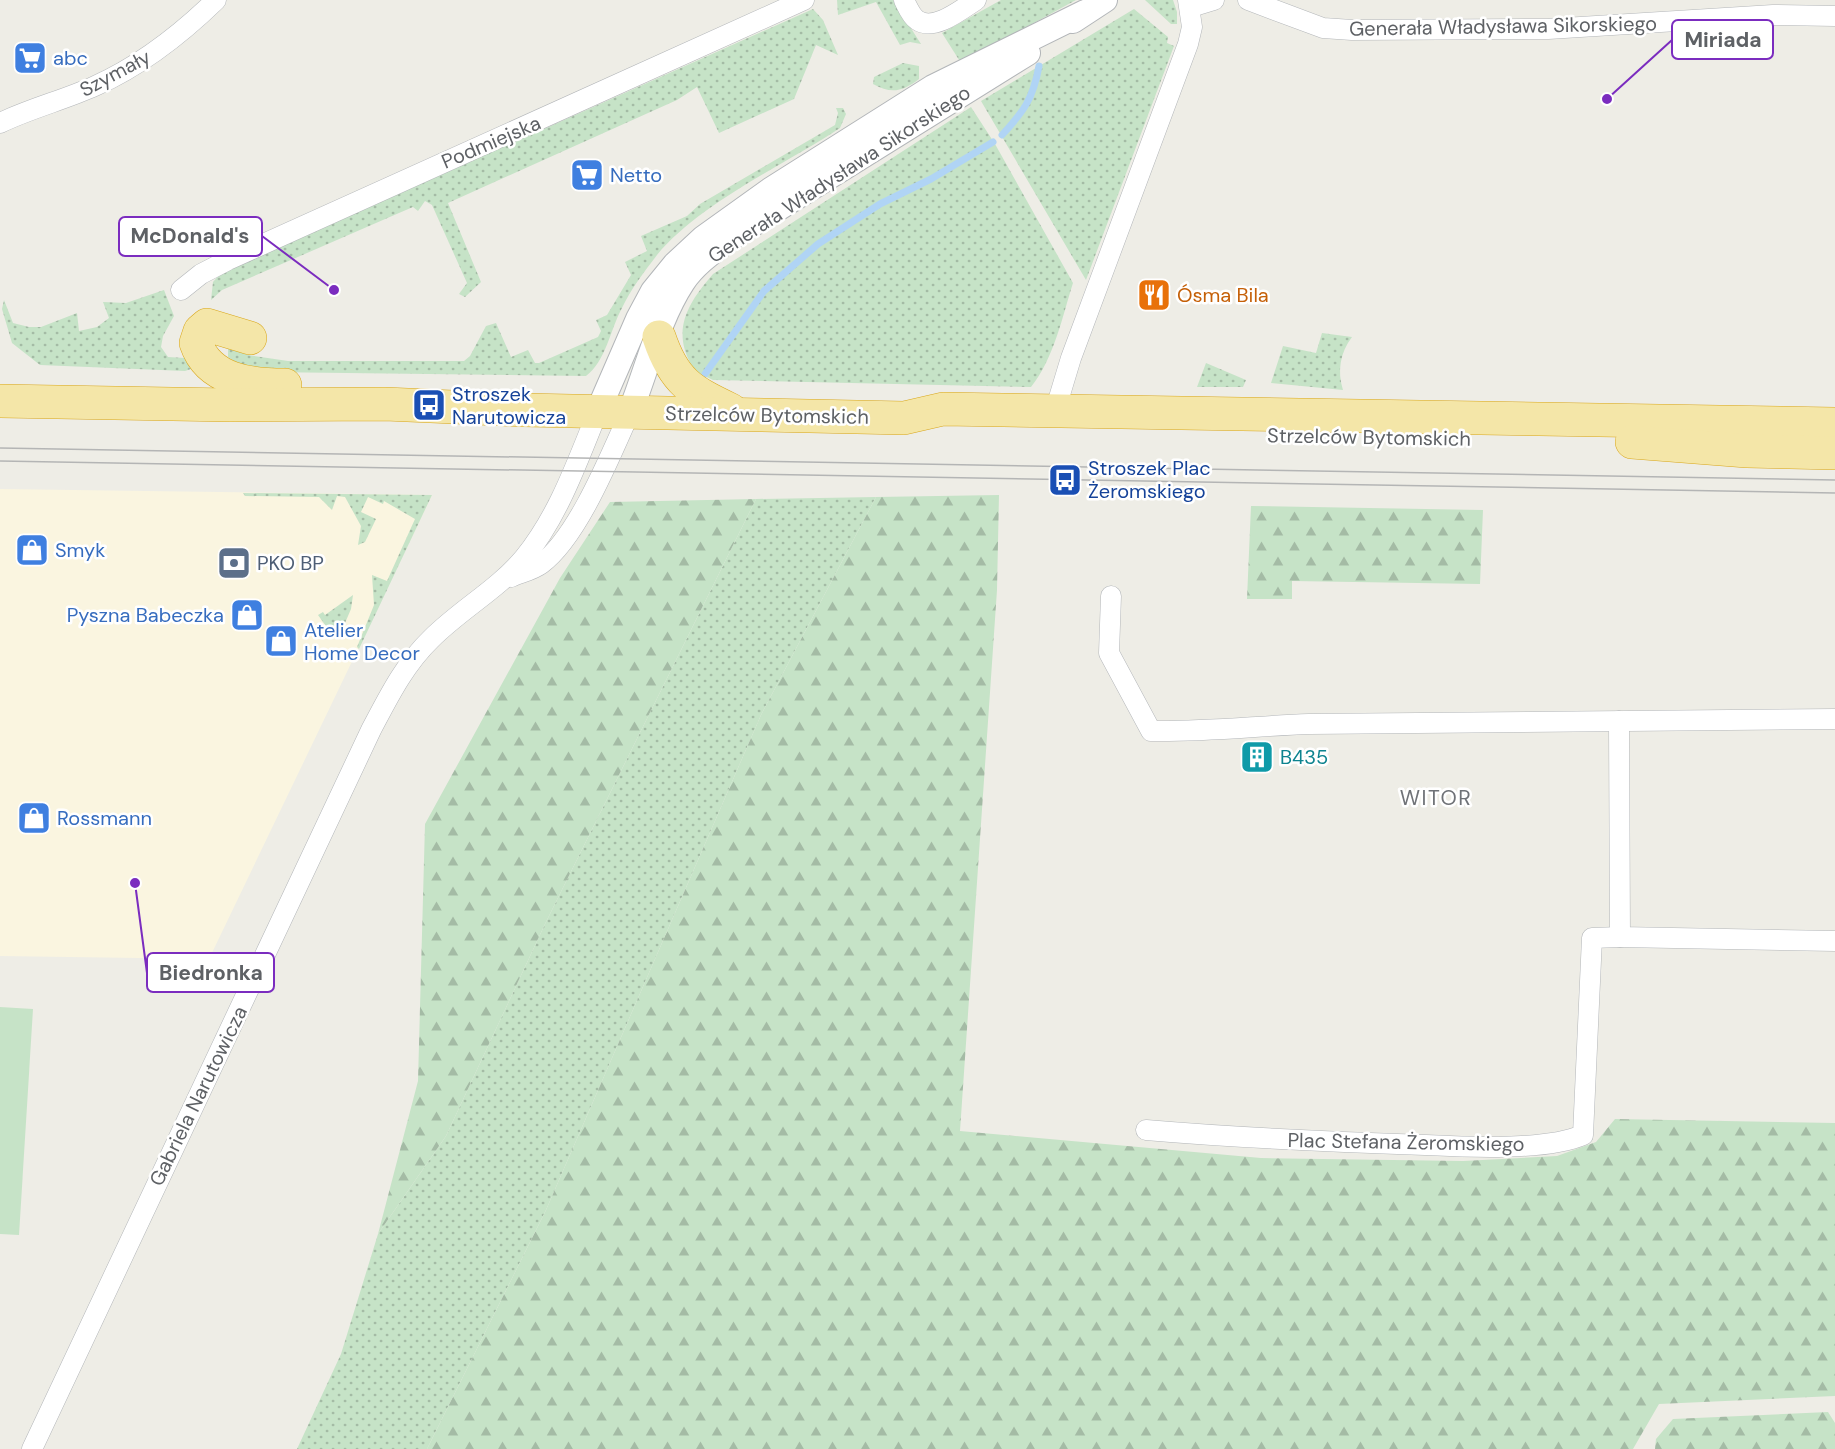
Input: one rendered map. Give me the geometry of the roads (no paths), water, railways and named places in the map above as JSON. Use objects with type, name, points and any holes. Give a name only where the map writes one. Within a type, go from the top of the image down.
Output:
[{"type":"highway","points":[[250,338],[207,325],[200,331],[196,344],[207,362],[237,381],[254,385],[343,386],[385,404]]},
{"type":"highway","points":[[659,338],[666,360],[686,386],[738,414]]},
{"type":"highway","name":"Strzelców Bytomskich","points":[[0,401],[230,405],[385,404],[904,418],[943,408],[1835,424]]},
{"type":"highway","name":"Strzelców Bytomskich","points":[[904,418],[942,430],[1651,442],[1747,451],[1835,453]]},
{"type":"street","name":"Szymały","points":[[0,123],[80,93],[117,75],[156,50],[216,0]]},
{"type":"street","name":"Podmiejska","points":[[181,290],[201,274],[228,260],[804,0]]},
{"type":"street","points":[[904,0],[916,20],[927,23],[939,22],[976,0]]},
{"type":"street","points":[[1055,411],[1078,339],[1188,44],[1192,27],[1189,3],[1214,0]]},
{"type":"street","name":"Generała Władysława Sikorskiego","points":[[1248,0],[1323,28],[1352,30],[1548,29],[1773,15],[1835,16]]},
{"type":"street","name":"Generała Władysława Sikorskiego","points":[[630,412],[684,281],[703,260],[731,238],[996,74],[1095,6]]},
{"type":"street","name":"Generała Władysława Sikorskiego","points":[[598,411],[638,319],[653,291],[675,264],[703,238],[770,190],[933,87],[1095,6]]},
{"type":"street","name":"Gabriela Narutowicza","points":[[32,1449],[371,730],[411,661],[431,639],[503,581],[549,525],[598,411]]},
{"type":"street","name":"Gabriela Narutowicza","points":[[503,581],[541,564],[570,531],[592,493],[630,412]]},
{"type":"street","points":[[1111,596],[1109,653],[1151,731],[1227,730],[1309,724],[1835,719]]},
{"type":"street","points":[[1619,721],[1620,937]]},
{"type":"street","name":"Plac Stefana Żeromskiego","points":[[1146,1130],[1265,1140],[1447,1146],[1566,1142],[1583,1135],[1592,938],[1835,941]]},
{"type":"waterway","points":[[1002,135],[1026,104],[1034,87],[1039,66]]},
{"type":"waterway","points":[[705,374],[764,291],[818,244],[880,204],[931,179],[993,142]]},
{"type":"tram line","points":[[0,448],[1835,480]]},
{"type":"tram line","points":[[0,461],[1835,493]]},
{"type":"place","name":"abc","points":[[30,58]]},
{"type":"place","name":"Miriada","points":[[1607,99]]},
{"type":"place","name":"Netto","points":[[587,175]]},
{"type":"place","name":"McDonald's","points":[[334,290]]},
{"type":"place","name":"Ósma Bila","points":[[1154,295]]},
{"type":"place","name":"Stroszek Narutowicza","points":[[429,405]]},
{"type":"place","name":"Stroszek Plac Żeromskiego","points":[[1065,480]]},
{"type":"place","name":"Smyk","points":[[32,550]]},
{"type":"place","name":"PKO BP","points":[[234,563]]},
{"type":"place","name":"Pyszna Babeczka","points":[[247,615]]},
{"type":"place","name":"Atelier Home Decor","points":[[281,641]]},
{"type":"place","name":"B435","points":[[1257,757]]},
{"type":"place","name":"Rossmann","points":[[34,818]]},
{"type":"place","name":"Biedronka","points":[[135,883]]},
{"type":"district","name":"WITOR","points":[[1436,798]]}]
